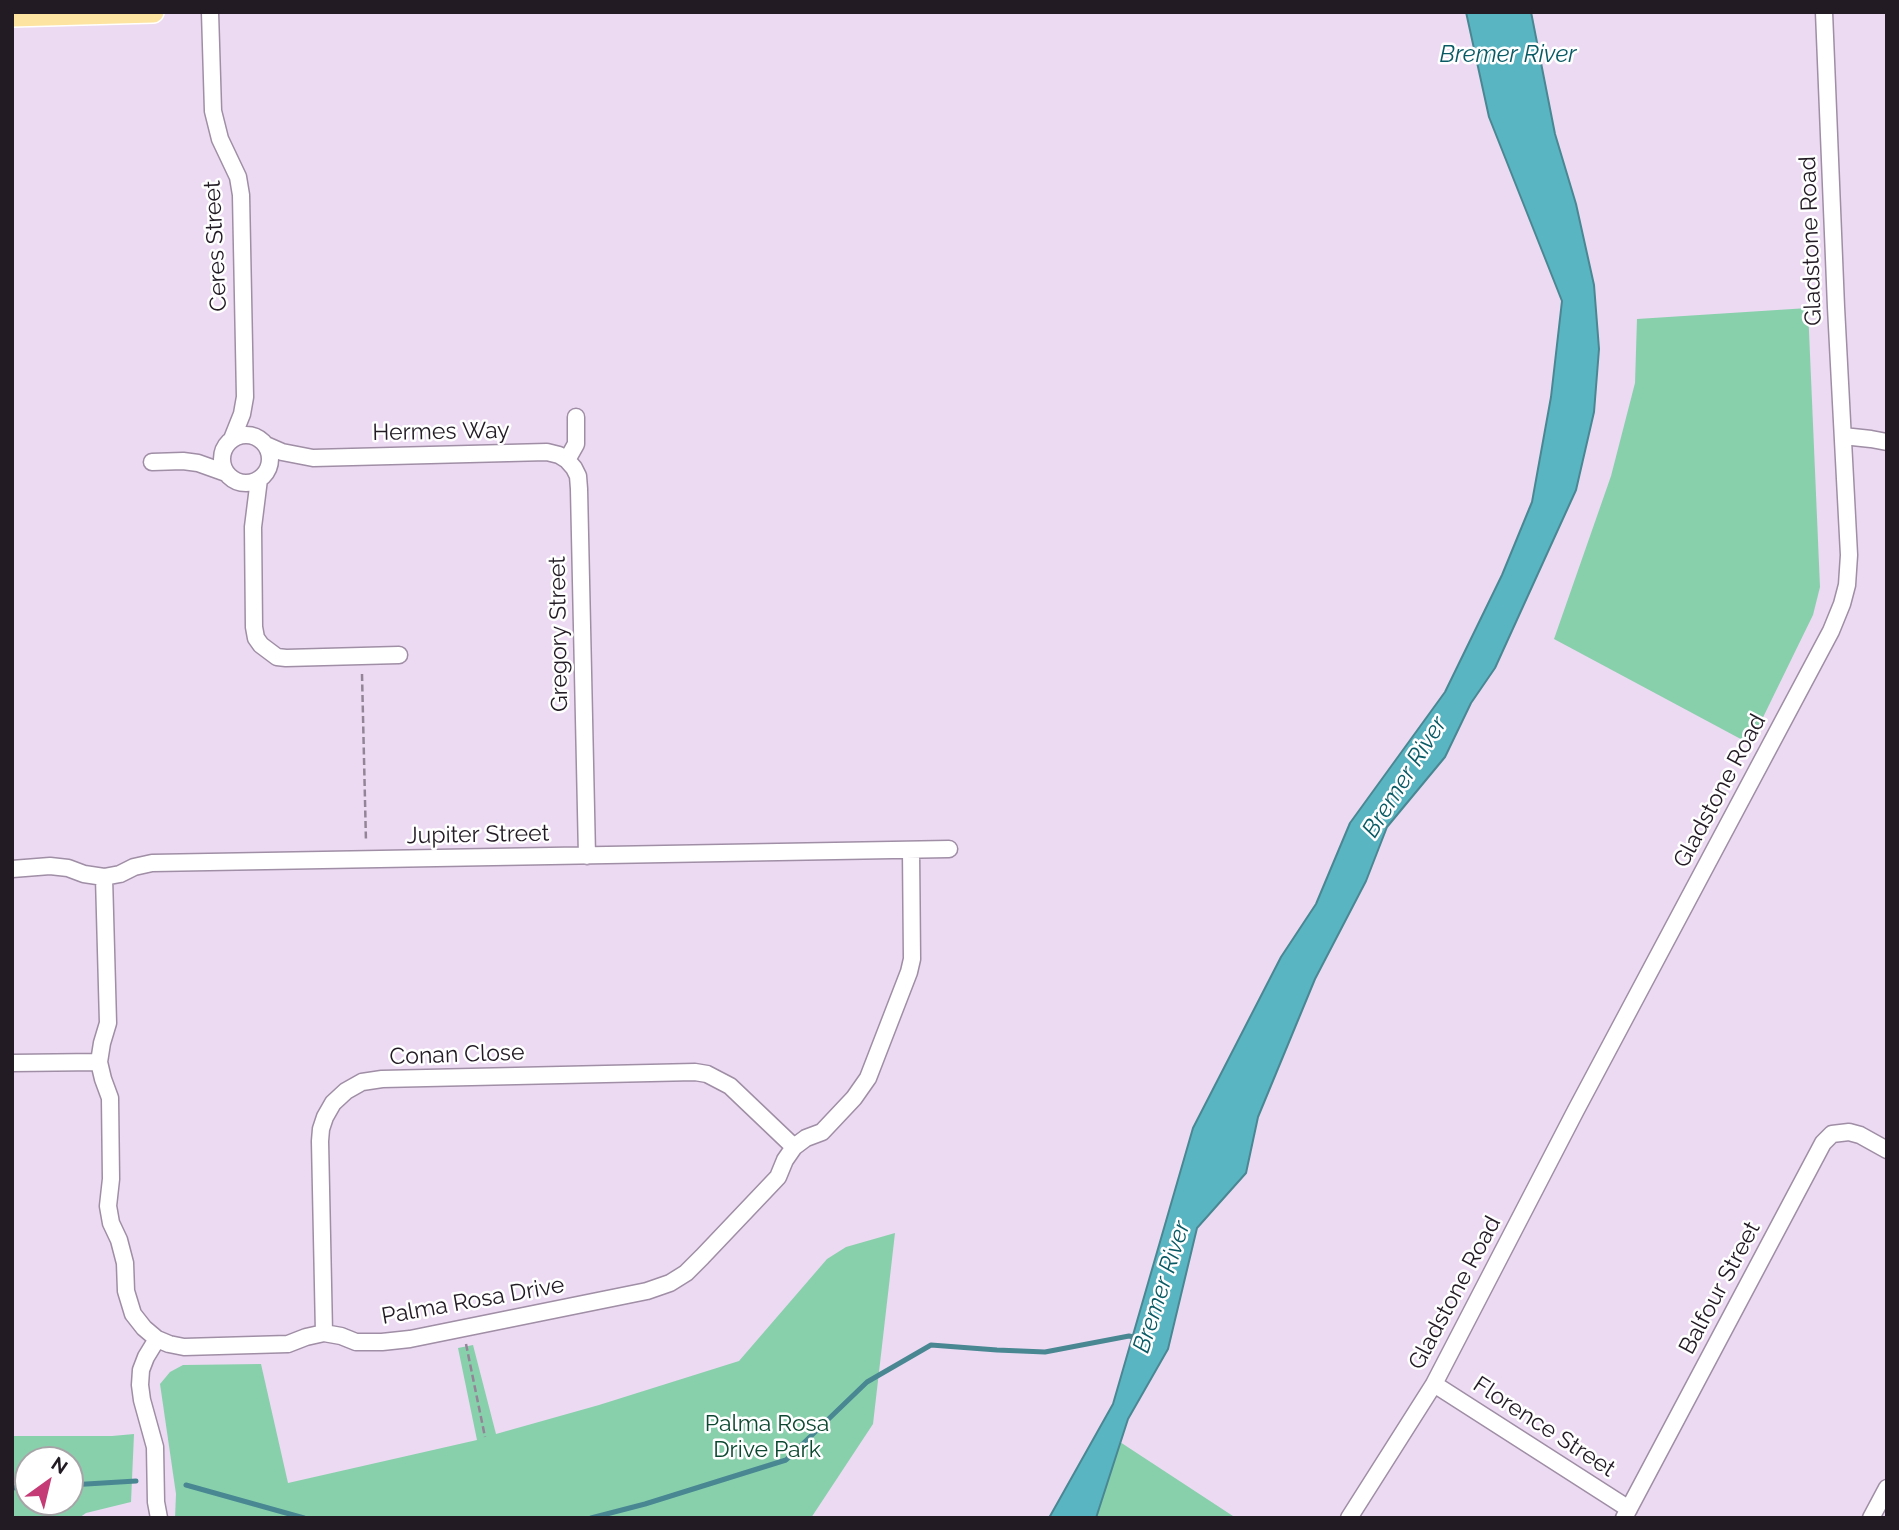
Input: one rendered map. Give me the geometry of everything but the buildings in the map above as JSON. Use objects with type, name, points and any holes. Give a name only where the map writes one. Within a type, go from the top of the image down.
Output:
[{"type":"main road","points":[[12,16],[153,12]]},
{"type":"street","name":"Ceres Street","points":[[210,12],[213,111],[220,139],[238,177],[241,195],[245,397],[242,414],[229,442]]},
{"type":"street","name":"Gladstone Road","points":[[1349,1518],[1434,1384],[1835,622],[1845,595],[1849,565],[1824,12]]},
{"type":"street","name":"Ceres Street","points":[[245,397],[263,443]]},
{"type":"street","points":[[567,460],[576,444],[576,417]]},
{"type":"street","points":[[183,461],[214,451],[239,436],[246,435],[263,443],[270,460],[262,477],[253,527],[254,627],[256,638],[261,645],[277,657],[286,658],[399,655]]},
{"type":"street","points":[[1843,436],[1887,442]]},
{"type":"street","points":[[229,442],[221,459],[244,494],[253,527]]},
{"type":"street","name":"Hermes Way","points":[[263,443],[282,452],[313,457],[547,452],[567,460]]},
{"type":"street","name":"Hermes Way","points":[[262,477],[313,457]]},
{"type":"street","name":"Gregory Street","points":[[567,460],[578,476],[579,489],[587,856]]},
{"type":"street","points":[[152,462],[198,463],[232,478],[253,483],[262,477]]},
{"type":"street","name":"Jupiter Street","points":[[104,877],[152,863],[949,849]]},
{"type":"street","points":[[794,1147],[806,1138],[822,1132],[854,1098],[868,1078],[912,959],[911,850]]},
{"type":"street","points":[[12,869],[50,866],[104,877],[108,1023],[99,1062],[110,1098],[111,1179],[108,1206],[125,1263],[127,1291],[133,1314],[157,1339],[184,1347],[288,1344],[324,1333]]},
{"type":"street","points":[[12,1063],[99,1062]]},
{"type":"street","name":"Conan Close","points":[[324,1333],[321,1129],[333,1103],[362,1082],[383,1079],[695,1072],[707,1074],[730,1086],[794,1147]]},
{"type":"street","name":"Balfour Street","points":[[1626,1513],[1823,1143],[1832,1134],[1849,1132],[1887,1150]]},
{"type":"street","name":"Palma Rosa Drive","points":[[324,1333],[356,1342],[410,1339],[625,1296],[670,1283],[686,1273],[778,1177],[794,1147]]},
{"type":"street","points":[[157,1339],[141,1370],[140,1385],[155,1447],[159,1518]]},
{"type":"street","name":"Florence Street","points":[[1434,1384],[1626,1513]]},
{"type":"street","points":[[1871,1518],[1887,1488]]},
{"type":"path","points":[[361,656],[366,861]]},
{"type":"path","points":[[463,1328],[485,1437]]},
{"type":"green space","points":[[1808,308],[1820,587],[1813,615],[1750,744],[1554,639],[1611,476],[1635,383],[1637,319]]},
{"type":"green space","name":"Palma Rosa Drive Park","points":[[895,1233],[873,1424],[811,1518],[175,1518],[176,1494],[160,1384],[170,1372],[183,1365],[261,1364],[288,1483],[477,1440],[458,1348],[473,1345],[496,1434],[739,1361],[827,1259],[846,1247]]},
{"type":"green space","points":[[134,1434],[131,1502],[84,1514],[84,1446],[14,1446],[14,1516],[82,1516],[12,1518],[12,1436]]},
{"type":"green space","points":[[1120,1442],[1236,1518],[1096,1518]]},
{"type":"water","name":"Bremer River","points":[[1466,12],[1531,12],[1555,134],[1576,204],[1594,285],[1599,349],[1594,412],[1576,490],[1495,668],[1471,703],[1445,757],[1387,827],[1366,881],[1315,979],[1258,1117],[1246,1173],[1197,1228],[1168,1349],[1128,1419],[1096,1518],[1049,1518],[1113,1404],[1193,1128],[1281,957],[1316,904],[1350,823],[1445,692],[1502,575],[1532,502],[1551,397],[1562,301],[1489,117]]},
{"type":"waterway","points":[[591,1518],[786,1460],[867,1382],[931,1345],[1045,1352],[1129,1336],[1139,1338]]},
{"type":"waterway","points":[[84,1484],[136,1481]]},
{"type":"waterway","points":[[186,1485],[304,1518]]}]
